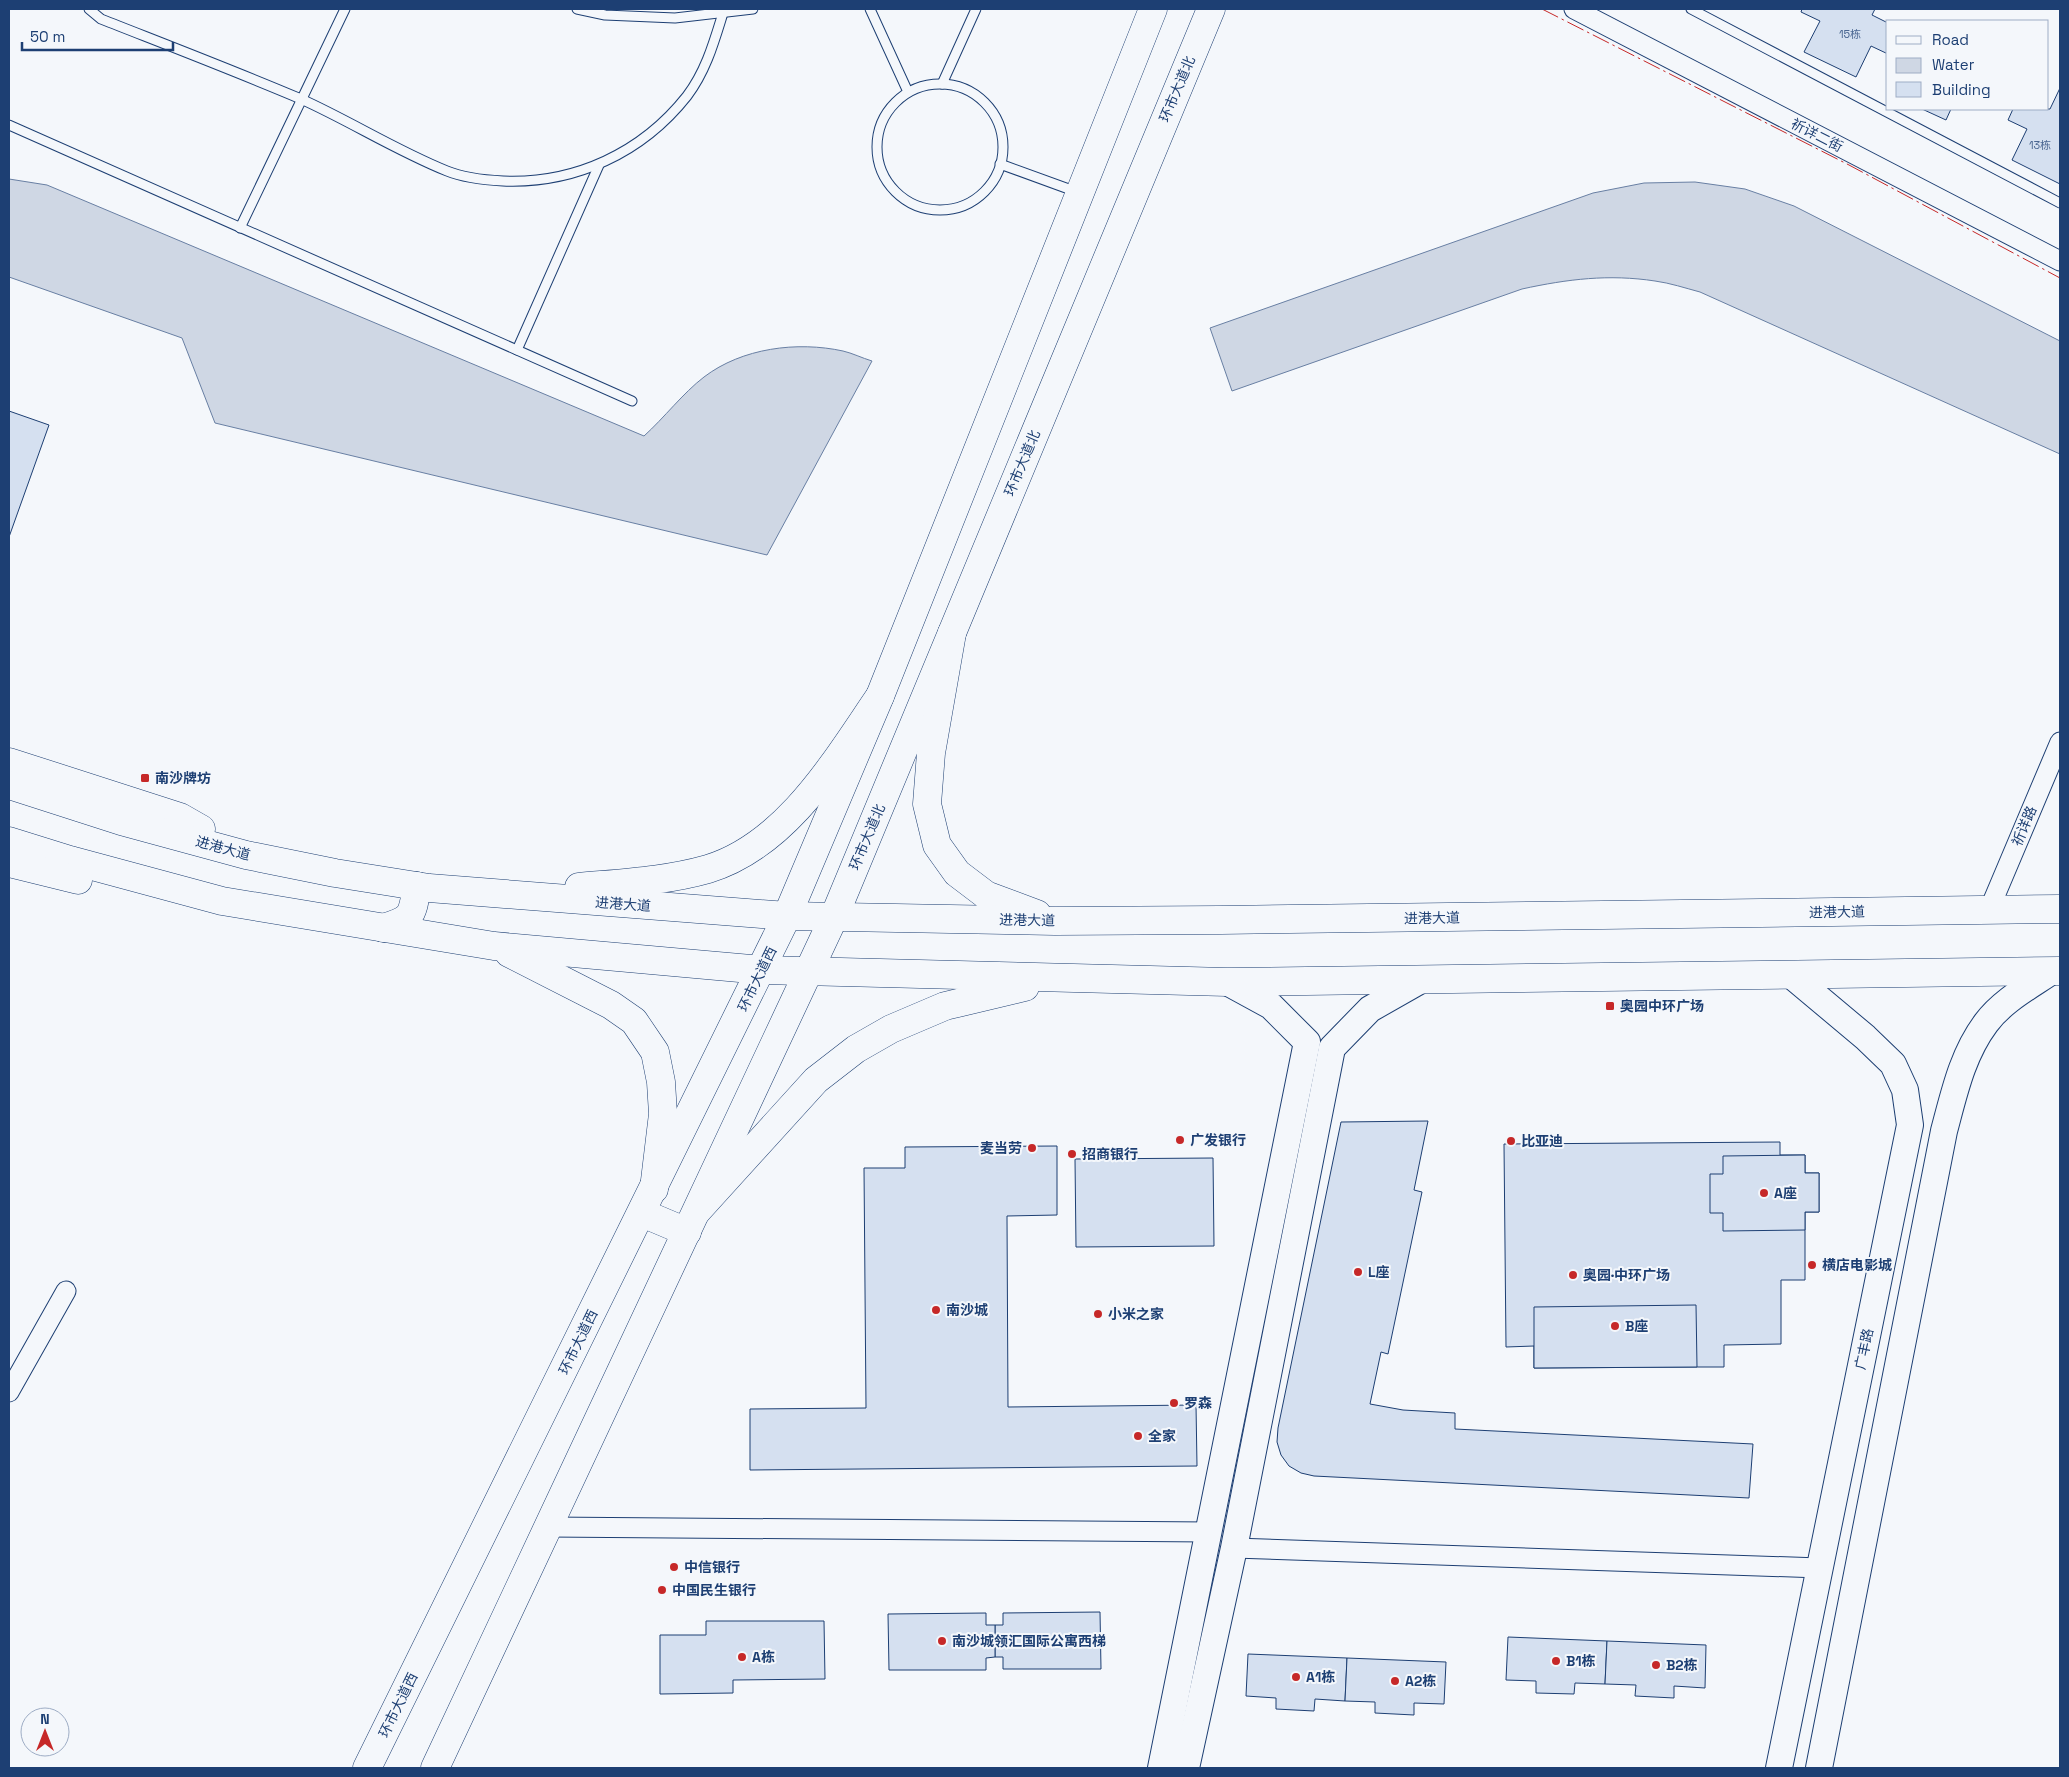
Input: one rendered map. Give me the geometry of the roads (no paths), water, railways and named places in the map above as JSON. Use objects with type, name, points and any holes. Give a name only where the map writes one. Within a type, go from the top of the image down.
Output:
[{"type":"main road","points":[[787,916],[880,696],[1153,9]]},
{"type":"main road","name":"环市大道北","points":[[834,917],[1211,9]]},
{"type":"main road","points":[[952,633],[931,753],[927,804],[937,845],[958,873],[986,895],[1055,921]]},
{"type":"main road","points":[[502,894],[659,880],[709,868],[748,850],[788,819],[824,777],[880,696]]},
{"type":"main road","points":[[9,762],[180,817],[246,855]]},
{"type":"main road","name":"进港大道","points":[[9,785],[121,821],[246,855],[335,874],[417,886],[502,894],[787,916],[1055,921],[2060,910]]},
{"type":"main road","points":[[9,840],[70,860],[222,901]]},
{"type":"main road","points":[[9,863],[116,890],[222,901],[494,946],[762,970],[1227,982],[2056,971]]},
{"type":"main road","points":[[383,928],[399,924],[409,917],[413,910],[417,886]]},
{"type":"main road","name":"环市大道西","points":[[367,1768],[787,916]]},
{"type":"main road","points":[[435,1768],[834,917]]},
{"type":"main road","points":[[494,946],[611,1005],[634,1020],[654,1052],[661,1082],[663,1114],[654,1189]]},
{"type":"main road","points":[[692,1221],[816,1080],[856,1049],[890,1029],[945,1006],[1062,978]]},
{"type":"main road","points":[[642,1213],[692,1221]]},
{"type":"street","name":"祈详二街","points":[[1574,9],[2060,261]]},
{"type":"street","name":"祈详路","points":[[1988,910],[2060,742]]},
{"type":"street","points":[[1820,1768],[1944,1131],[1962,1068],[1986,1022],[2023,990],[2056,971]]},
{"type":"street","name":"广丰路","points":[[1779,1768],[1910,1125],[1905,1090],[1893,1064],[1851,1024],[1792,975]]},
{"type":"street","points":[[1186,1768],[1234,1548],[1332,1048],[1370,1009],[1421,980]]},
{"type":"street","points":[[1161,1768],[1307,1042],[1271,1006],[1227,982]]},
{"type":"street","points":[[9,1392],[66,1290]]},
{"type":"street","points":[[548,1527],[1209,1532]]},
{"type":"street","points":[[1234,1548],[1820,1568]]},
{"type":"lane","points":[[88,9],[101,18],[302,100],[448,172],[486,180],[524,182],[562,177],[599,165],[632,148],[655,130],[688,95],[708,62],[723,13]]},
{"type":"lane","points":[[240,228],[345,9]]},
{"type":"lane","points":[[577,9],[605,14],[675,18],[753,9]]},
{"type":"lane","points":[[870,9],[908,92]]},
{"type":"lane","points":[[942,84],[976,9]]},
{"type":"lane","points":[[1691,9],[2060,203]]},
{"type":"lane","points":[[942,84],[963,88],[981,99],[994,115],[1002,135],[1003,156],[996,176],[983,193],[965,205],[944,210],[923,208],[904,199],[888,184],[879,165],[876,144],[881,123],[892,105],[908,92],[924,85],[942,84]]},
{"type":"lane","points":[[9,125],[632,401]]},
{"type":"lane","points":[[1000,164],[1080,192]]},
{"type":"lane","points":[[517,350],[599,165]]},
{"type":"water","points":[[9,179],[47,185],[644,436],[704,377],[735,359],[753,353],[789,347],[825,348],[843,351],[872,361],[767,555],[215,423],[182,338],[9,277]]},
{"type":"water","points":[[1695,182],[1745,189],[1794,206],[2060,341],[2060,454],[1700,292],[1666,283],[1638,279],[1589,279],[1522,289],[1232,391],[1210,328],[1593,193],[1644,183]]},
{"type":"place","name":"南沙牌坊","points":[[145,778]]},
{"type":"place","name":"奥园中环广场","points":[[1610,1006]]},
{"type":"place","name":"广发银行","points":[[1180,1140]]},
{"type":"place","name":"比亚迪","points":[[1511,1141]]},
{"type":"place","name":"麦当劳","points":[[1032,1148]]},
{"type":"place","name":"招商银行","points":[[1072,1154]]},
{"type":"place","name":"A座","points":[[1764,1193]]},
{"type":"place","name":"横店电影城","points":[[1812,1265]]},
{"type":"place","name":"L座","points":[[1358,1272]]},
{"type":"place","name":"奥园·中环广场","points":[[1573,1275]]},
{"type":"place","name":"南沙城","points":[[936,1310]]},
{"type":"place","name":"小米之家","points":[[1098,1314]]},
{"type":"place","name":"B座","points":[[1615,1326]]},
{"type":"place","name":"罗森","points":[[1174,1403]]},
{"type":"place","name":"全家","points":[[1138,1436]]},
{"type":"place","name":"中信银行","points":[[674,1567]]},
{"type":"place","name":"中国民生银行","points":[[662,1590]]},
{"type":"place","name":"南沙城领汇国际公寓西梯","points":[[942,1641]]},
{"type":"place","name":"A栋","points":[[742,1657]]},
{"type":"place","name":"B1栋","points":[[1556,1661]]},
{"type":"place","name":"B2栋","points":[[1656,1665]]},
{"type":"place","name":"A1栋","points":[[1296,1677]]},
{"type":"place","name":"A2栋","points":[[1395,1681]]}]
